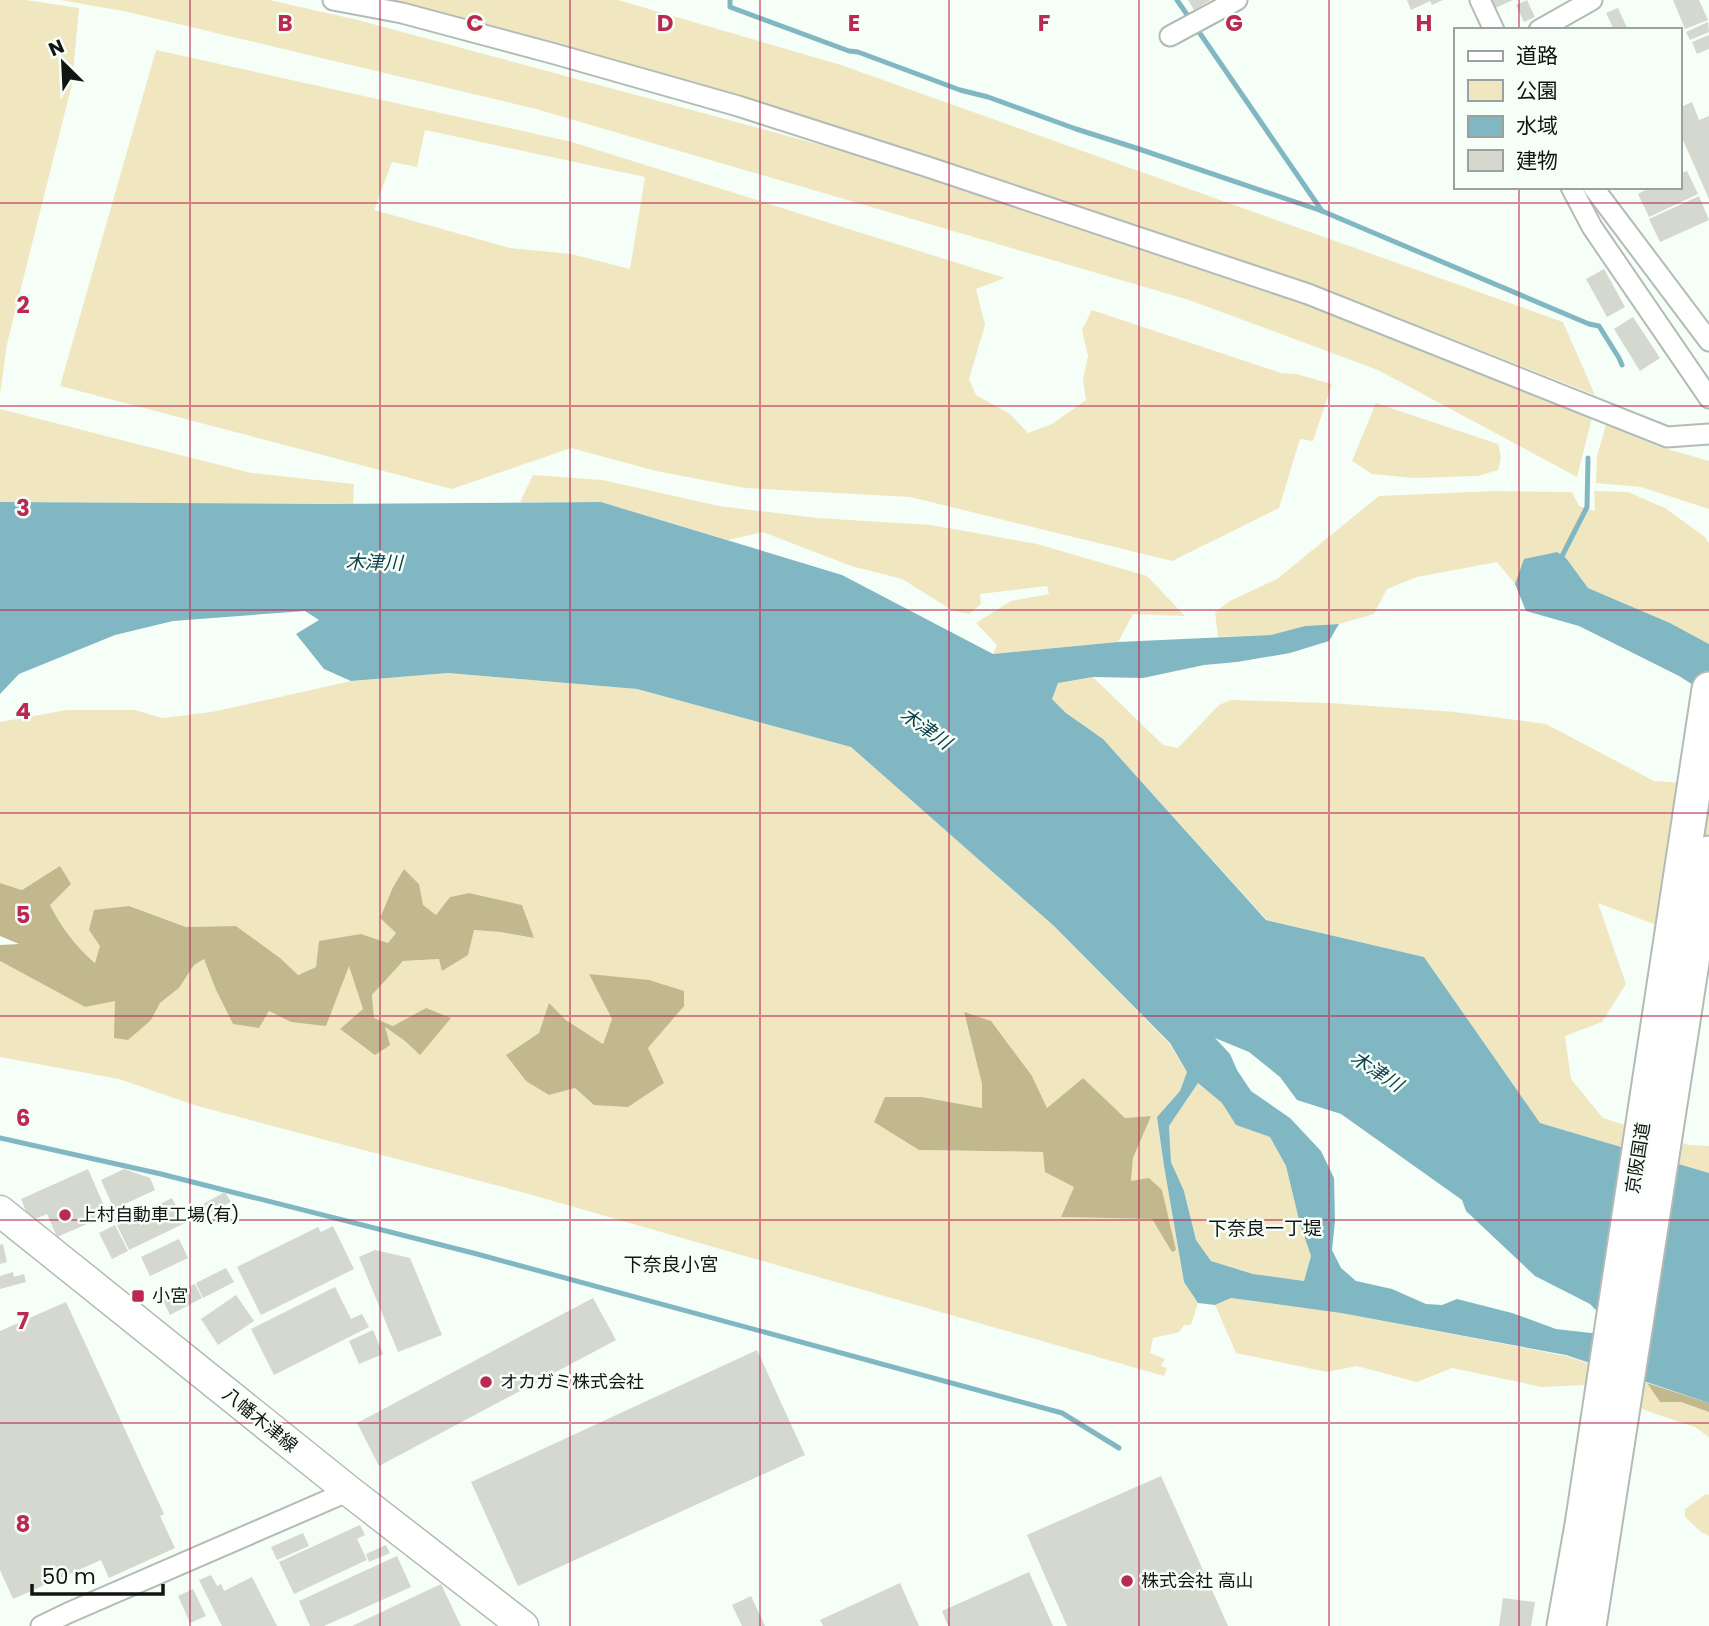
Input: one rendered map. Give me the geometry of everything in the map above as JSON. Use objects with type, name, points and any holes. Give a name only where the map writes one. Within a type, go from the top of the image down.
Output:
[{"type":"highway","name":"京阪国道","points":[[1589,1626],[1593,1529],[1709,689]]},
{"type":"highway","name":"京阪国道","points":[[1564,1626],[1593,1529],[1709,853]]},
{"type":"main road","name":"八幡木津線","points":[[0,1211],[349,1491],[523,1626]]},
{"type":"street","points":[[333,0],[402,13],[738,106],[1308,294],[1667,437],[1709,435]]},
{"type":"street","points":[[1480,0],[1493,28]]},
{"type":"street","points":[[1543,28],[1592,0]]},
{"type":"street","points":[[1170,36],[1234,1]]},
{"type":"street","points":[[1572,189],[1592,227],[1709,398]]},
{"type":"street","points":[[1595,189],[1709,341]]},
{"type":"street","points":[[41,1626],[349,1491]]},
{"type":"green space","points":[[0,0],[26,0],[79,8],[72,84],[7,344],[0,394]]},
{"type":"green space","points":[[60,0],[269,0],[358,20],[933,175],[1166,248],[1592,418],[1577,477],[1378,370],[1189,300],[536,109],[128,12]]},
{"type":"green space","points":[[387,0],[618,0],[841,65],[1563,322],[1595,395],[1316,286],[924,155]]},
{"type":"green space","points":[[156,50],[572,142],[1005,278],[976,289],[985,325],[969,379],[976,395],[1010,414],[1028,433],[1052,424],[1086,400],[1083,379],[1088,356],[1082,330],[1092,310],[1281,373],[1296,374],[1332,384],[1313,441],[1300,439],[1279,508],[1172,561],[910,497],[745,488],[656,471],[571,448],[452,489],[60,386]],"holes":[[[425,130],[645,177],[630,269],[571,254],[510,248],[374,210],[392,162],[417,167]]]},
{"type":"green space","points":[[1376,403],[1498,444],[1501,457],[1498,470],[1478,476],[1414,478],[1372,474],[1352,461]]},
{"type":"green space","points":[[0,409],[251,473],[354,484],[353,504],[0,502]]},
{"type":"green space","points":[[1606,425],[1660,447],[1709,461],[1709,509],[1641,487],[1596,483],[1597,456]]},
{"type":"green space","points":[[533,475],[603,480],[719,506],[817,518],[931,525],[1037,544],[1147,576],[1185,616],[1133,614],[1118,642],[993,654],[997,645],[976,623],[1011,601],[1049,594],[1047,586],[980,594],[981,604],[969,614],[952,610],[902,579],[851,566],[763,532],[728,540],[601,502],[520,502]]},
{"type":"green space","points":[[1495,491],[1572,492],[1579,506],[1595,511],[1594,491],[1628,492],[1665,508],[1705,537],[1709,543],[1709,644],[1670,623],[1588,588],[1566,558],[1525,559],[1515,584],[1497,562],[1417,577],[1387,589],[1374,614],[1339,624],[1305,626],[1271,635],[1218,637],[1215,612],[1230,601],[1277,579],[1379,496]]},
{"type":"green space","points":[[448,673],[637,689],[851,747],[1054,926],[1169,1043],[1187,1072],[1180,1091],[1157,1117],[1184,1282],[1198,1303],[1191,1325],[1184,1325],[1179,1332],[1153,1338],[1150,1353],[1165,1359],[1161,1366],[1167,1368],[1164,1376],[525,1193],[194,1105],[119,1079],[0,1057],[0,961],[85,1007],[115,1000],[115,1011],[151,1020],[160,1003],[179,988],[194,965],[204,959],[233,1024],[269,1011],[291,1022],[349,965],[363,1009],[340,1029],[383,1026],[420,1054],[426,1008],[393,1026],[374,1018],[372,995],[403,961],[440,959],[442,970],[473,930],[533,938],[522,905],[469,893],[450,897],[436,915],[422,905],[419,884],[404,869],[380,918],[396,933],[388,943],[361,934],[316,967],[297,975],[280,958],[236,926],[186,927],[129,906],[100,946],[96,963],[70,937],[50,905],[61,866],[22,890],[0,883],[0,722],[67,710],[135,710],[162,718],[212,712],[351,681]],"holes":[[[590,974],[663,1029],[594,1105],[575,1088],[506,1055],[539,1033],[549,1004],[566,1020],[603,1044],[612,1019]],[[964,1013],[1032,1076],[1047,1108],[1083,1078],[1125,1118],[1150,1116],[1133,1158],[1131,1181],[1162,1190],[1175,1250],[1172,1251],[1152,1219],[1062,1217],[1074,1187],[1043,1152],[919,1150],[922,1097],[982,1108],[982,1084]]]},
{"type":"green space","points":[[1093,677],[1163,745],[1178,748],[1219,705],[1231,700],[1330,703],[1455,712],[1546,724],[1654,781],[1709,785],[1709,945],[1598,903],[1626,984],[1602,1022],[1565,1036],[1571,1079],[1603,1118],[1689,1145],[1709,1146],[1709,1173],[1540,1123],[1424,957],[1267,920],[1103,739],[1066,713],[1052,699],[1057,683]]},
{"type":"green space","points":[[1198,1083],[1222,1103],[1236,1125],[1270,1137],[1286,1166],[1311,1256],[1304,1281],[1253,1274],[1211,1261],[1196,1240],[1184,1191],[1171,1162],[1169,1126]]},
{"type":"green space","points":[[1231,1298],[1341,1313],[1566,1356],[1647,1383],[1660,1402],[1681,1402],[1709,1412],[1709,1437],[1695,1427],[1650,1412],[1586,1385],[1542,1387],[1452,1368],[1417,1382],[1357,1366],[1327,1372],[1236,1353],[1215,1305]]},
{"type":"green space","points":[[1706,1494],[1709,1495],[1709,1536],[1685,1517],[1685,1509]]},
{"type":"shaded area","points":[[60,866],[71,884],[50,905],[70,936],[95,963],[100,946],[89,930],[94,910],[129,906],[186,927],[236,926],[280,958],[298,975],[316,967],[319,941],[361,934],[388,943],[396,933],[380,918],[404,869],[419,884],[423,905],[436,915],[450,897],[469,893],[522,905],[534,938],[474,930],[468,955],[442,971],[439,959],[403,961],[372,995],[374,1018],[393,1026],[426,1008],[451,1018],[420,1055],[385,1027],[390,1045],[375,1055],[340,1029],[363,1009],[349,966],[326,1026],[291,1022],[269,1011],[259,1028],[233,1024],[204,959],[194,965],[179,988],[160,1003],[151,1020],[128,1040],[114,1038],[115,1001],[85,1007],[0,961],[0,945],[19,944],[0,936],[0,883],[22,890]]},
{"type":"shaded area","points":[[589,974],[649,980],[684,991],[684,1006],[648,1048],[664,1083],[628,1107],[594,1105],[575,1088],[549,1095],[526,1081],[506,1055],[539,1033],[549,1003],[566,1020],[603,1044],[612,1019]]},
{"type":"shaded area","points":[[964,1012],[991,1021],[1032,1076],[1047,1108],[1083,1078],[1125,1118],[1151,1116],[1133,1158],[1131,1181],[1149,1178],[1162,1190],[1176,1250],[1172,1252],[1152,1219],[1061,1217],[1074,1187],[1045,1172],[1043,1152],[919,1150],[874,1122],[885,1097],[922,1097],[982,1108],[982,1084]]},
{"type":"shaded area","points":[[1647,1383],[1709,1403],[1709,1412],[1681,1402],[1660,1402]]},
{"type":"water","name":"木津川","points":[[0,502],[601,502],[842,575],[993,654],[1118,642],[1271,635],[1305,626],[1339,624],[1329,641],[1290,653],[1204,665],[1143,678],[1093,677],[1058,683],[1052,699],[1066,713],[1103,739],[1266,920],[1424,957],[1540,1123],[1709,1173],[1709,1403],[1566,1355],[1341,1313],[1231,1298],[1215,1305],[1198,1303],[1184,1282],[1157,1117],[1180,1091],[1187,1072],[1170,1043],[1054,926],[851,747],[637,689],[448,673],[351,681],[324,669],[296,634],[319,620],[305,611],[173,621],[115,635],[19,674],[0,694]],"holes":[[[1215,1038],[1249,1052],[1280,1077],[1297,1100],[1341,1114],[1462,1200],[1466,1211],[1535,1276],[1590,1304],[1613,1328],[1591,1333],[1556,1329],[1512,1313],[1457,1299],[1442,1305],[1426,1304],[1392,1289],[1356,1281],[1341,1268],[1332,1250],[1335,1221],[1334,1178],[1321,1151],[1290,1118],[1251,1091],[1230,1054]],[[1198,1083],[1222,1103],[1236,1125],[1270,1137],[1286,1166],[1311,1256],[1304,1281],[1253,1274],[1211,1261],[1196,1240],[1184,1191],[1171,1162],[1169,1126]]]},
{"type":"water","points":[[1557,552],[1566,558],[1588,588],[1670,623],[1709,644],[1709,695],[1679,676],[1579,626],[1526,611],[1515,584],[1524,559]]},
{"type":"building","points":[[1188,0],[1211,0],[1194,10]]},
{"type":"building","points":[[1407,0],[1443,0],[1432,5],[1430,1],[1411,10]]},
{"type":"building","points":[[1490,0],[1513,0],[1493,9]]},
{"type":"building","points":[[1527,0],[1535,17],[1524,22],[1516,5]]},
{"type":"building","points":[[1673,0],[1699,0],[1708,20],[1685,29]]},
{"type":"building","points":[[1618,8],[1627,28],[1613,28],[1606,13]]},
{"type":"building","points":[[1708,22],[1709,32],[1690,40],[1686,32]]},
{"type":"building","points":[[1709,35],[1709,49],[1697,54],[1692,42]]},
{"type":"building","points":[[1692,102],[1699,120],[1709,116],[1709,199],[1681,136],[1681,107]]},
{"type":"building","points":[[1687,171],[1698,194],[1649,217],[1638,194],[1647,189],[1681,189],[1681,173]]},
{"type":"building","points":[[1699,196],[1709,220],[1660,242],[1649,219]]},
{"type":"building","points":[[1604,269],[1625,307],[1607,317],[1586,279]]},
{"type":"building","points":[[1633,317],[1660,358],[1640,371],[1614,329]]},
{"type":"building","points":[[88,1169],[108,1215],[57,1237],[47,1214],[30,1221],[21,1199]]},
{"type":"building","points":[[124,1169],[150,1178],[155,1190],[114,1209],[101,1180]]},
{"type":"building","points":[[225,1192],[231,1202],[209,1214],[203,1204]]},
{"type":"building","points":[[172,1198],[185,1223],[129,1250],[117,1225]]},
{"type":"building","points":[[115,1225],[128,1251],[112,1259],[99,1233]]},
{"type":"building","points":[[333,1226],[354,1269],[261,1315],[237,1267],[318,1227],[321,1232]]},
{"type":"building","points":[[179,1239],[188,1258],[150,1276],[141,1257]]},
{"type":"building","points":[[3,1244],[7,1262],[0,1264],[0,1245]]},
{"type":"building","points":[[375,1250],[410,1258],[442,1335],[398,1352],[359,1257]]},
{"type":"building","points":[[226,1268],[234,1282],[203,1298],[196,1283]]},
{"type":"building","points":[[13,1272],[14,1277],[24,1274],[26,1282],[0,1289],[0,1276]]},
{"type":"building","points":[[195,1284],[202,1298],[170,1315],[163,1300]]},
{"type":"building","points":[[335,1287],[351,1319],[362,1314],[369,1327],[274,1375],[251,1329]]},
{"type":"building","points":[[236,1295],[254,1321],[218,1345],[201,1319]]},
{"type":"building","name":"オカガミ株式会社","points":[[593,1298],[616,1340],[379,1466],[357,1423]]},
{"type":"building","points":[[66,1302],[164,1514],[160,1516],[175,1548],[109,1578],[101,1560],[13,1599],[0,1570],[0,1331]]},
{"type":"building","points":[[373,1330],[383,1354],[359,1364],[349,1341]]},
{"type":"building","points":[[757,1350],[805,1455],[518,1586],[471,1482]]},
{"type":"building","name":"株式会社 高山","points":[[1161,1476],[1228,1626],[1067,1626],[1027,1535]]},
{"type":"building","points":[[360,1525],[365,1535],[357,1539],[367,1560],[294,1594],[279,1562]]},
{"type":"building","points":[[303,1533],[309,1546],[277,1560],[271,1547]]},
{"type":"building","points":[[386,1545],[390,1553],[369,1562],[366,1554]]},
{"type":"building","points":[[397,1556],[411,1587],[324,1626],[310,1626],[299,1601]]},
{"type":"building","points":[[1029,1572],[1053,1626],[948,1626],[942,1611]]},
{"type":"building","points":[[211,1575],[217,1586],[221,1584],[224,1591],[252,1577],[277,1626],[222,1626],[199,1580]]},
{"type":"building","points":[[900,1583],[919,1626],[823,1626],[820,1620]]},
{"type":"building","points":[[441,1584],[461,1626],[352,1626]]},
{"type":"building","points":[[193,1589],[206,1616],[190,1623],[178,1596]]},
{"type":"building","points":[[751,1596],[765,1626],[742,1626],[732,1605]]},
{"type":"building","points":[[1503,1598],[1535,1602],[1531,1626],[1499,1626]]},
{"type":"waterway","points":[[730,0],[730,7],[849,51],[1322,211],[1599,326],[1622,365]]},
{"type":"waterway","points":[[1177,0],[1322,211]]},
{"type":"waterway","points":[[1560,560],[1587,507],[1588,458]]},
{"type":"waterway","points":[[0,1138],[161,1174],[477,1254],[1062,1413],[1119,1448]]},
{"type":"place","name":"上村自動車工場(有)","points":[[65,1215]]},
{"type":"place","name":"小宮","points":[[138,1296]]},
{"type":"place","name":"オカガミ株式会社","points":[[486,1382]]},
{"type":"place","name":"株式会社 高山","points":[[1127,1581]]},
{"type":"district","name":"下奈良一丁堤","points":[[1265,1228]]},
{"type":"district","name":"下奈良小宮","points":[[671,1264]]}]
